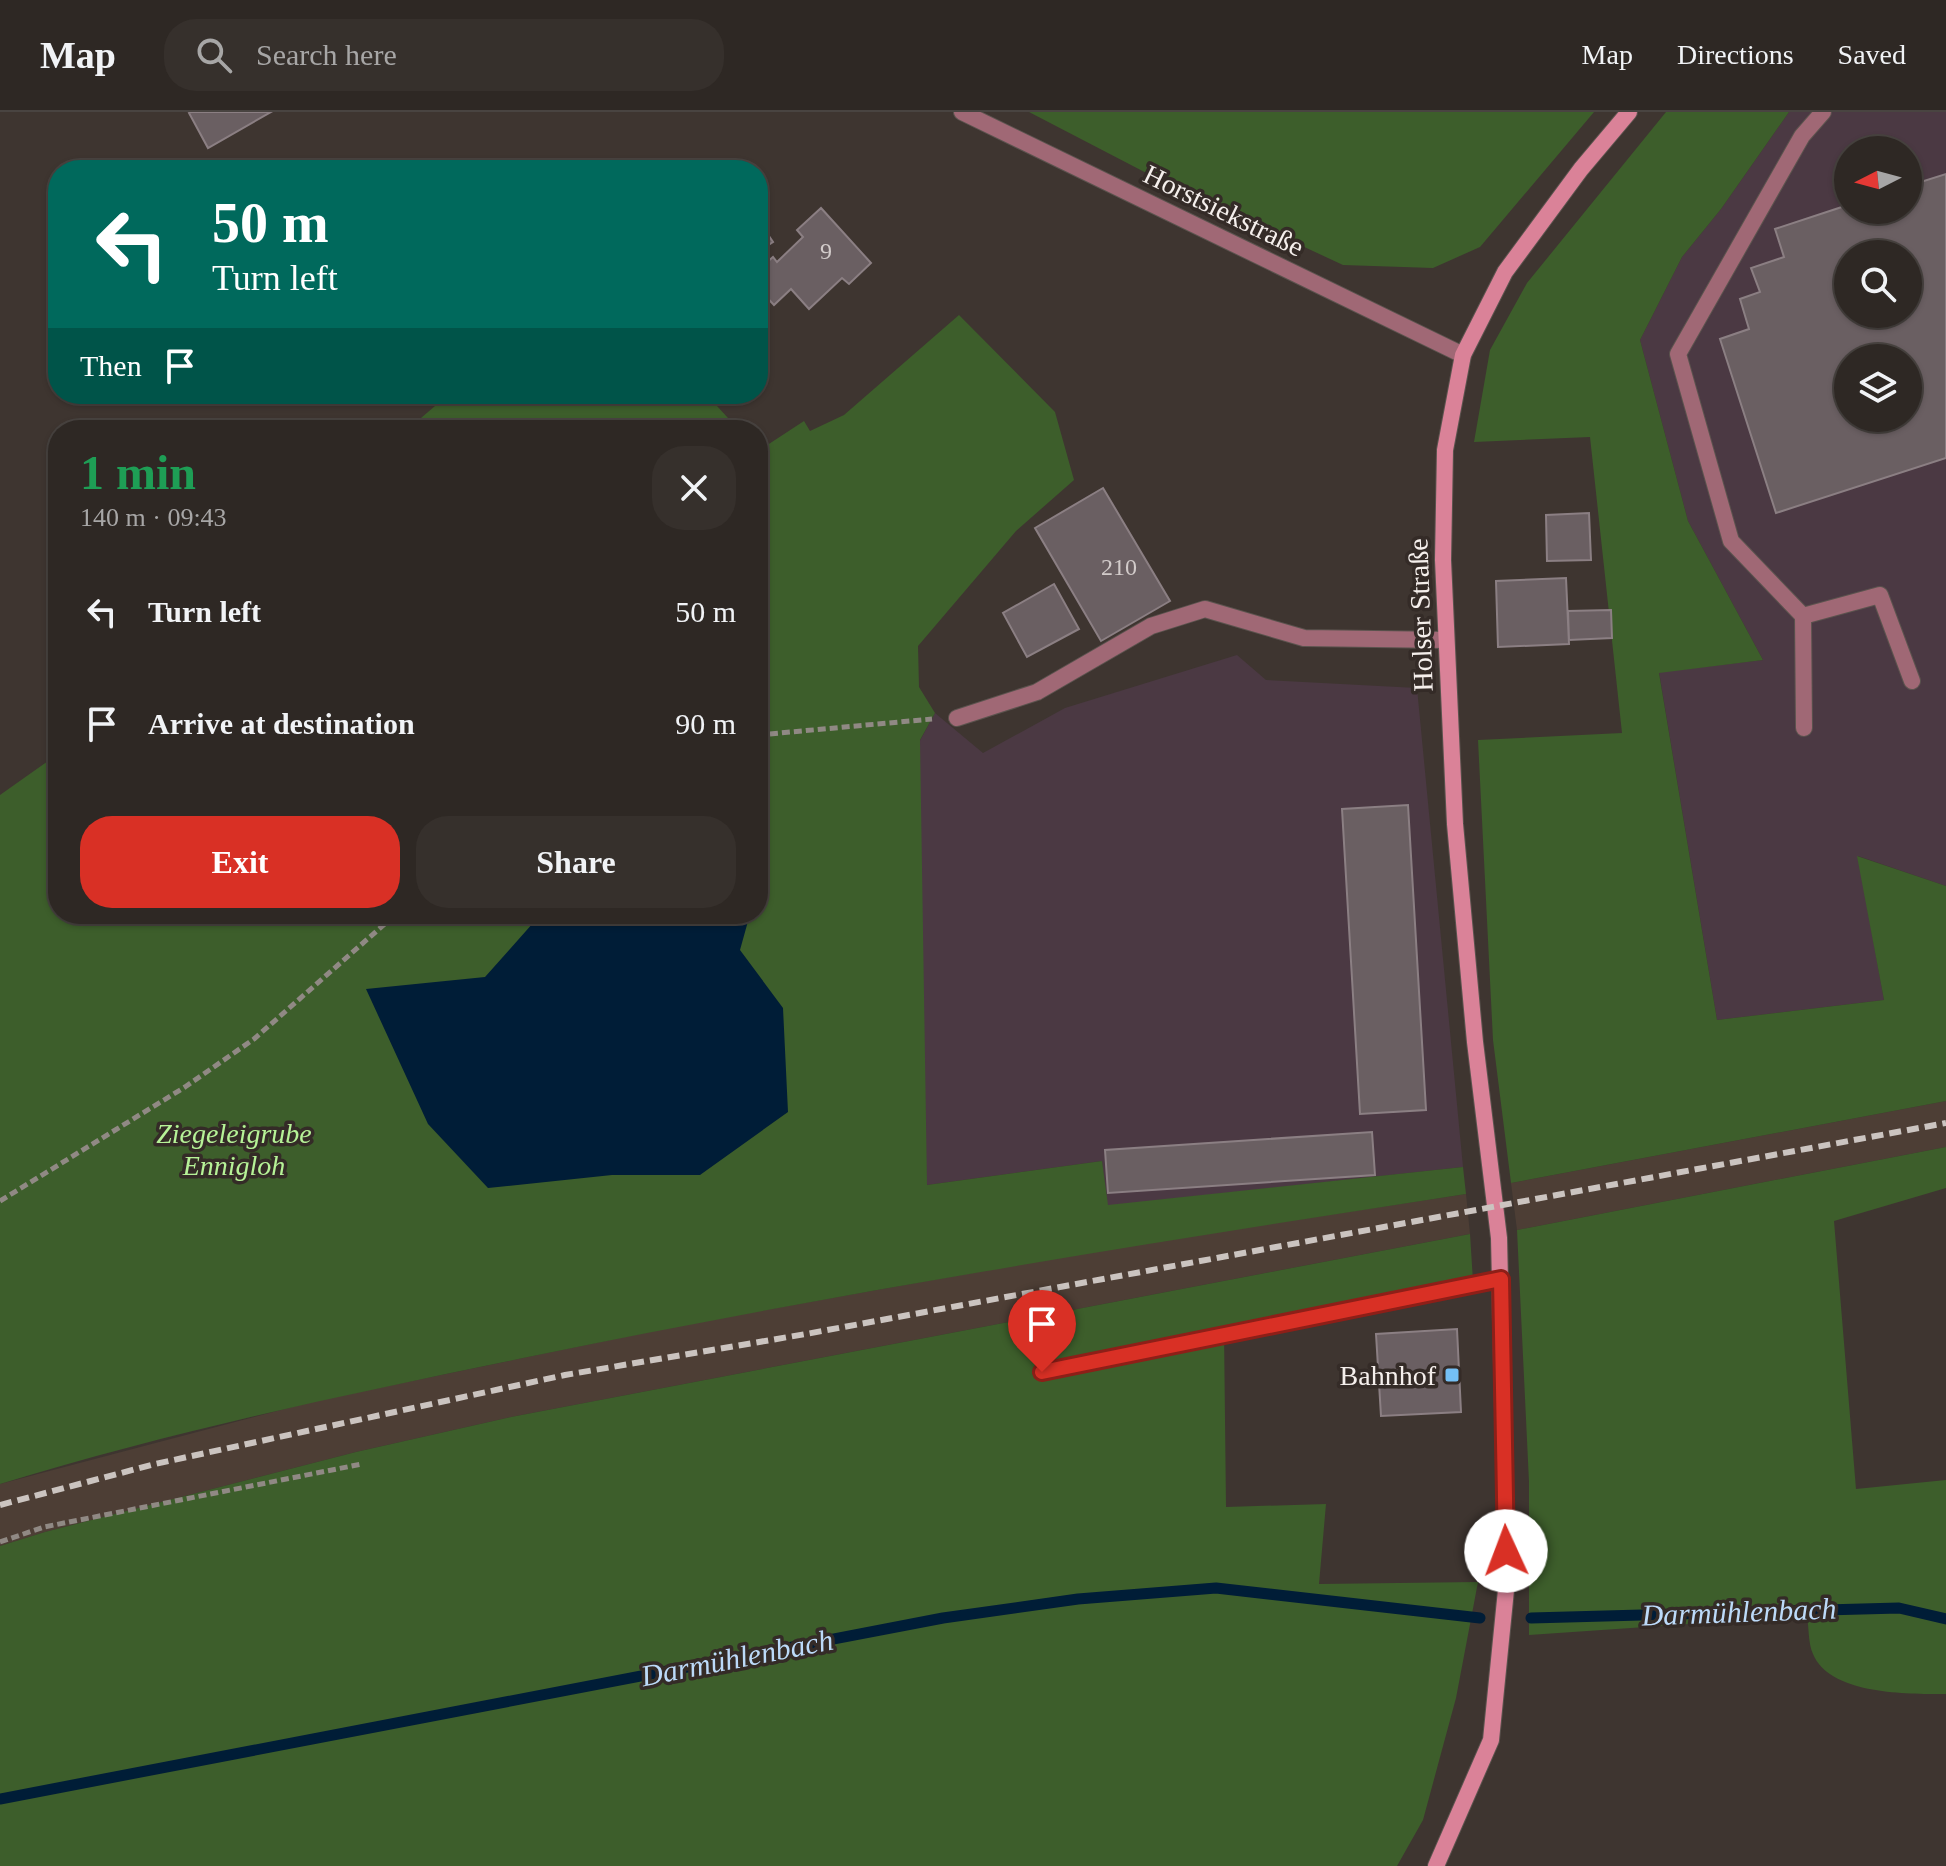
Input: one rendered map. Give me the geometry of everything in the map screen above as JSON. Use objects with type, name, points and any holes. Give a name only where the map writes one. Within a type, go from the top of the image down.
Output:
[{"type":"main road","name":"Holser Straße","points":[[1436,1866],[1491,1740],[1507,1580],[1501,1279],[1455,824],[1443,560],[1445,450],[1463,355],[1505,272],[1581,169],[1629,112]]},
{"type":"street","name":"Horstsiekstraße","points":[[962,112],[1463,355]]},
{"type":"street","points":[[1804,728],[1803,616],[1731,541],[1678,354],[1802,136],[1823,112]]},
{"type":"street","points":[[1803,616],[1880,595],[1912,681]]},
{"type":"street","points":[[957,718],[1037,692],[1151,626],[1205,609],[1304,638],[1446,640]]},
{"type":"street","points":[[1042,1372],[1501,1279]]},
{"type":"path","points":[[768,734],[957,718]]},
{"type":"path","points":[[0,1201],[161,1103],[254,1039],[385,924]]},
{"type":"path","points":[[0,1542],[44,1527],[362,1464]]},
{"type":"shaded area","points":[[1789,112],[1946,112],[1946,886],[1858,856],[1884,1000],[1717,1020],[1659,672],[1763,660],[1688,521],[1640,340],[1682,257],[1721,209]]},
{"type":"shaded area","points":[[1237,655],[1266,680],[1417,688],[1463,1167],[1107,1206],[1102,1161],[876,1192],[891,794],[935,713],[983,753],[1065,708]]},
{"type":"shaded area","points":[[1946,1101],[1946,1147],[1517,1230],[1511,1183]]},
{"type":"shaded area","points":[[1466,1194],[1470,1234],[511,1417],[356,1452],[0,1546],[0,1484],[315,1401],[687,1324],[1111,1248]]},
{"type":"green space","points":[[1029,112],[1594,112],[1480,247],[1433,268],[1343,265],[1156,178]]},
{"type":"green space","points":[[1666,112],[1789,112],[1721,209],[1682,257],[1640,340],[1688,521],[1763,660],[1659,673],[1717,1020],[1884,1000],[1857,856],[1946,886],[1946,1101],[1511,1183],[1493,1040],[1478,740],[1622,733],[1590,437],[1474,442],[1490,350],[1527,283]]},
{"type":"green space","name":"Ziegeleigrube Ennigloh","points":[[959,315],[1055,412],[1074,480],[1016,531],[918,646],[919,687],[935,713],[920,740],[927,1185],[1102,1161],[1108,1205],[1463,1167],[1466,1194],[998,1269],[765,1310],[265,1414],[132,1446],[0,1484],[0,795],[48,761],[48,924],[768,924],[768,444],[804,421],[810,431],[844,415]]},
{"type":"green space","points":[[437,404],[715,404],[730,420],[419,420]]},
{"type":"green space","points":[[1946,1147],[1946,1188],[1834,1221],[1856,1489],[1946,1480],[1946,1694],[1892,1692],[1853,1685],[1836,1678],[1822,1667],[1813,1654],[1807,1616],[1529,1635],[1529,1482],[1517,1230]]},
{"type":"green space","points":[[1470,1234],[1473,1281],[1224,1331],[1226,1507],[1326,1504],[1319,1584],[1478,1582],[1456,1698],[1423,1820],[1397,1866],[0,1866],[0,1546],[356,1452],[511,1417]]},
{"type":"water","points":[[532,924],[747,924],[740,950],[783,1008],[788,1112],[700,1175],[612,1175],[488,1188],[428,1124],[366,989],[485,977]]},
{"type":"building","points":[[191,112],[271,112],[208,148]]},
{"type":"building","points":[[1946,174],[1946,458],[1776,513],[1720,339],[1749,329],[1740,299],[1760,292],[1751,268],[1784,257],[1775,229],[1834,210],[1834,224],[1922,224],[1922,182]]},
{"type":"building","points":[[821,208],[871,263],[849,284],[842,278],[809,309],[791,289],[774,305],[768,299],[768,261],[773,257],[777,262],[803,237],[797,230]]},
{"type":"building","points":[[1103,488],[1170,601],[1101,641],[1035,528]]},
{"type":"building","points":[[1589,513],[1591,560],[1547,561],[1546,515]]},
{"type":"building","points":[[1566,578],[1569,644],[1498,647],[1496,581]]},
{"type":"building","points":[[1054,584],[1079,629],[1027,657],[1003,613]]},
{"type":"building","points":[[1611,610],[1612,638],[1569,640],[1568,611]]},
{"type":"building","points":[[1408,805],[1426,1110],[1360,1114],[1342,809]]},
{"type":"building","points":[[1372,1132],[1375,1175],[1108,1193],[1105,1150]]},
{"type":"building","points":[[1457,1329],[1461,1412],[1381,1416],[1376,1334]]},
{"type":"waterway","name":"Darmühlenbach","points":[[0,1799],[943,1618],[1078,1599],[1216,1588],[1480,1618]]},
{"type":"waterway","name":"Darmühlenbach","points":[[1531,1618],[1899,1608],[1946,1619]]},
{"type":"railway","points":[[0,1505],[155,1464],[565,1375],[806,1334],[1946,1123]]},
{"type":"place","name":"Bahnhof","points":[[1452,1375]]},
{"type":"route","points":[[1042,1372],[1501,1279],[1506,1551]]}]
